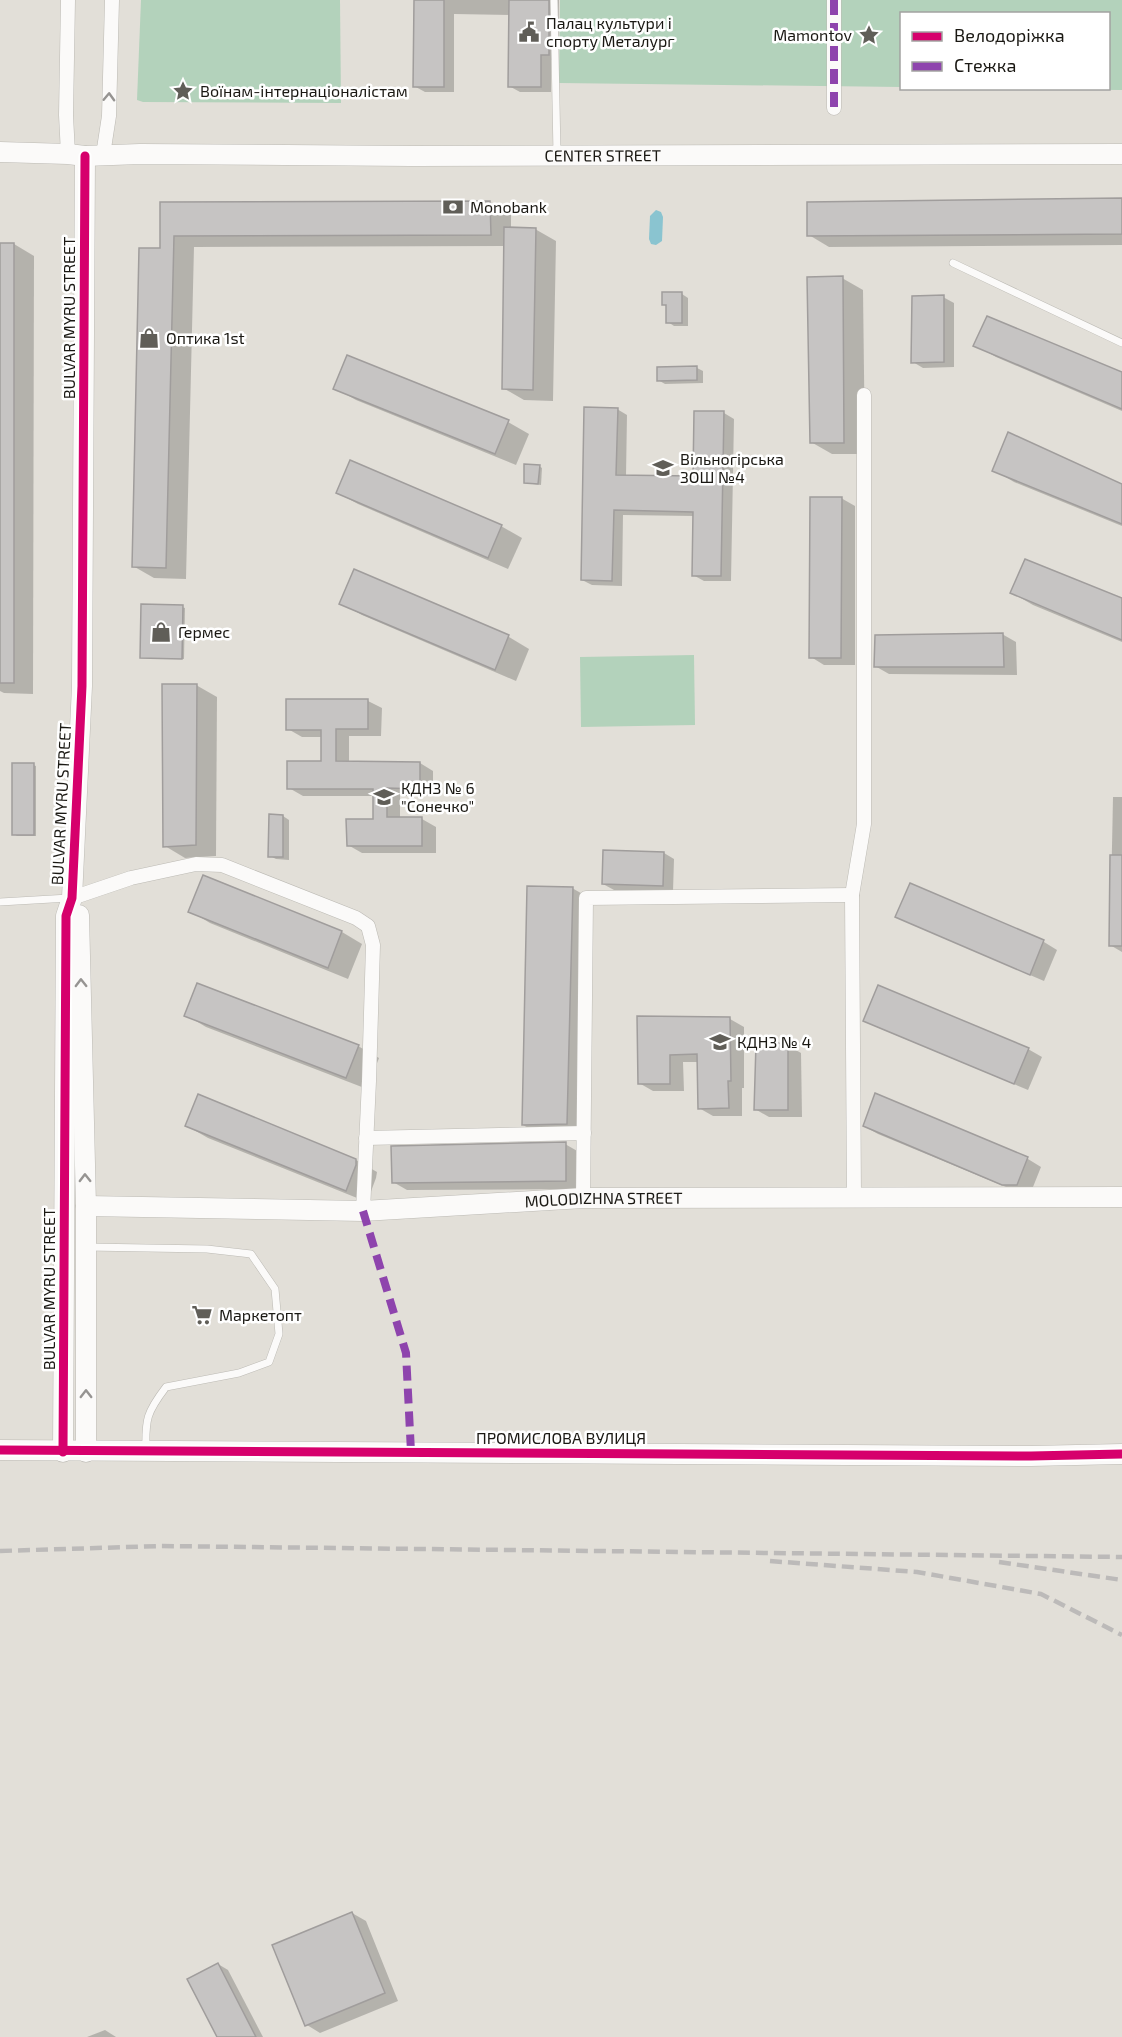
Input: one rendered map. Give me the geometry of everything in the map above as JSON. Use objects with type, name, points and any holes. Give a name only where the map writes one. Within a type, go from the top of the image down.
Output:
[{"type":"street","name":"BULVAR MYRU STREET","points":[[63,1452],[66,916],[72,898],[81,686],[85,155],[66,106],[68,0]]},
{"type":"street","name":"BULVAR MYRU STREET","points":[[85,155],[109,116],[112,0]]},
{"type":"street","points":[[834,0],[834,108]]},
{"type":"street","name":"CENTER STREET","points":[[0,152],[85,155],[1122,154]]},
{"type":"street","points":[[854,1196],[852,895],[864,824],[864,395]]},
{"type":"street","points":[[72,898],[131,878],[196,864],[222,864],[356,918],[368,926],[373,945],[363,1211]]},
{"type":"street","points":[[583,1197],[586,898],[852,895]]},
{"type":"street","name":"BULVAR MYRU STREET","points":[[72,898],[80,917],[86,1206],[86,1452]]},
{"type":"street","points":[[366,1138],[584,1133]]},
{"type":"street","name":"MOLODIZHNA STREET","points":[[86,1206],[363,1211],[583,1197],[1122,1197]]},
{"type":"street","name":"ПРОМИСЛОВА ВУЛИЦЯ","points":[[0,1450],[1019,1456],[1122,1454]]},
{"type":"lane","points":[[554,1],[557,155]]},
{"type":"lane","points":[[953,263],[1122,343]]},
{"type":"lane","points":[[0,902],[72,898]]},
{"type":"lane","points":[[85,1247],[207,1249],[251,1254],[275,1289],[279,1334],[269,1362],[239,1373],[166,1387],[150,1408],[146,1426],[146,1452]]},
{"type":"green space","points":[[141,0],[340,0],[341,103],[143,102],[137,100]]},
{"type":"green space","points":[[560,0],[1122,0],[1122,90],[1110,90],[1110,12],[900,12],[900,87],[559,83]]},
{"type":"green space","points":[[694,655],[695,725],[581,727],[580,657]]},
{"type":"water","points":[[656,210],[661,212],[663,217],[662,241],[656,245],[651,244],[649,239],[650,216]]},
{"type":"building","points":[[414,0],[444,0],[444,87],[413,87]]},
{"type":"building","points":[[509,0],[549,0],[549,55],[541,55],[541,87],[508,87]]},
{"type":"building","points":[[1122,198],[1122,234],[807,236],[807,202]]},
{"type":"building","points":[[490,201],[491,235],[174,236],[166,568],[132,567],[139,248],[160,248],[160,202]]},
{"type":"building","points":[[504,227],[536,228],[533,390],[502,389]]},
{"type":"building","points":[[0,243],[14,243],[14,683],[0,683]]},
{"type":"building","points":[[843,276],[844,443],[810,443],[807,277]]},
{"type":"building","points":[[662,292],[682,292],[682,323],[666,323],[666,305],[662,305]]},
{"type":"building","points":[[944,295],[944,362],[911,363],[912,296]]},
{"type":"building","points":[[987,316],[1122,372],[1122,409],[973,346]]},
{"type":"building","points":[[347,355],[509,420],[495,454],[333,389]]},
{"type":"building","points":[[697,366],[697,380],[657,381],[657,367]]},
{"type":"building","points":[[584,407],[618,408],[616,475],[693,476],[694,411],[724,411],[721,576],[692,576],[693,512],[614,510],[612,581],[581,580]]},
{"type":"building","points":[[1008,432],[1122,484],[1122,524],[992,471]]},
{"type":"building","points":[[350,460],[502,525],[488,558],[336,493]]},
{"type":"building","points":[[524,464],[540,465],[538,484],[524,483]]},
{"type":"building","points":[[810,497],[842,497],[841,658],[809,658]]},
{"type":"building","points":[[1025,559],[1122,598],[1122,640],[1010,593]]},
{"type":"building","points":[[354,569],[509,635],[495,670],[339,604]]},
{"type":"building","name":"Гермес","points":[[141,604],[183,605],[182,659],[140,658]]},
{"type":"building","points":[[1003,633],[1004,667],[874,667],[875,635]]},
{"type":"building","points":[[162,684],[197,684],[196,845],[163,847]]},
{"type":"building","points":[[286,699],[368,699],[368,729],[336,729],[336,761],[420,762],[420,789],[387,788],[387,817],[422,817],[422,846],[347,846],[346,819],[373,819],[373,789],[287,789],[287,761],[321,761],[321,730],[286,730]]},
{"type":"building","points":[[12,763],[34,763],[34,835],[12,835]]},
{"type":"building","points":[[269,814],[283,815],[283,857],[268,857]]},
{"type":"building","points":[[603,850],[664,852],[663,886],[602,884]]},
{"type":"building","points":[[1110,855],[1122,855],[1122,946],[1109,946]]},
{"type":"building","points":[[203,875],[342,931],[328,968],[188,912]]},
{"type":"building","points":[[910,883],[1044,940],[1030,975],[895,917]]},
{"type":"building","points":[[527,886],[573,887],[567,1124],[522,1125]]},
{"type":"building","points":[[197,983],[359,1045],[346,1078],[184,1016]]},
{"type":"building","points":[[878,985],[1029,1048],[1014,1084],[863,1021]]},
{"type":"building","points":[[637,1016],[730,1017],[729,1108],[698,1109],[697,1054],[670,1055],[670,1084],[638,1084]]},
{"type":"building","points":[[788,1043],[788,1110],[754,1110],[756,1044]]},
{"type":"building","points":[[875,1093],[1028,1157],[1017,1185],[1002,1185],[863,1126]]},
{"type":"building","points":[[198,1094],[356,1159],[346,1191],[185,1126]]},
{"type":"building","points":[[566,1142],[566,1181],[392,1183],[391,1146]]},
{"type":"building","points":[[352,1912],[385,1993],[305,2026],[272,1945]]},
{"type":"building","points":[[218,1963],[256,2037],[217,2037],[187,1979]]},
{"type":"railway","points":[[0,1551],[160,1546],[1122,1557]]},
{"type":"railway","points":[[770,1561],[917,1572],[1041,1594],[1122,1635]]},
{"type":"railway","points":[[999,1562],[1122,1580]]},
{"type":"marked path","points":[[834,0],[834,108]]},
{"type":"marked path","points":[[363,1211],[406,1353],[411,1452]]},
{"type":"cycle path","points":[[63,1452],[66,916],[72,898],[82,686],[85,156]]},
{"type":"cycle path","points":[[0,1450],[1031,1456],[1122,1454]]},
{"type":"place","name":"Палац культури і спорту Металург","points":[[529,32]]},
{"type":"place","name":"Mamontov","points":[[869,35]]},
{"type":"place","name":"Воїнам-інтернаціоналістам","points":[[183,91]]},
{"type":"place","name":"Monobank","points":[[453,207]]},
{"type":"place","name":"Оптика 1st","points":[[149,338]]},
{"type":"place","name":"Вільногірська ЗОШ №4","points":[[663,468]]},
{"type":"place","name":"Гермес","points":[[161,632]]},
{"type":"place","name":"КДНЗ № 6 \"Сонечко\"","points":[[384,797]]},
{"type":"place","name":"КДНЗ № 4","points":[[720,1042]]},
{"type":"place","name":"Маркетопт","points":[[202,1315]]}]
